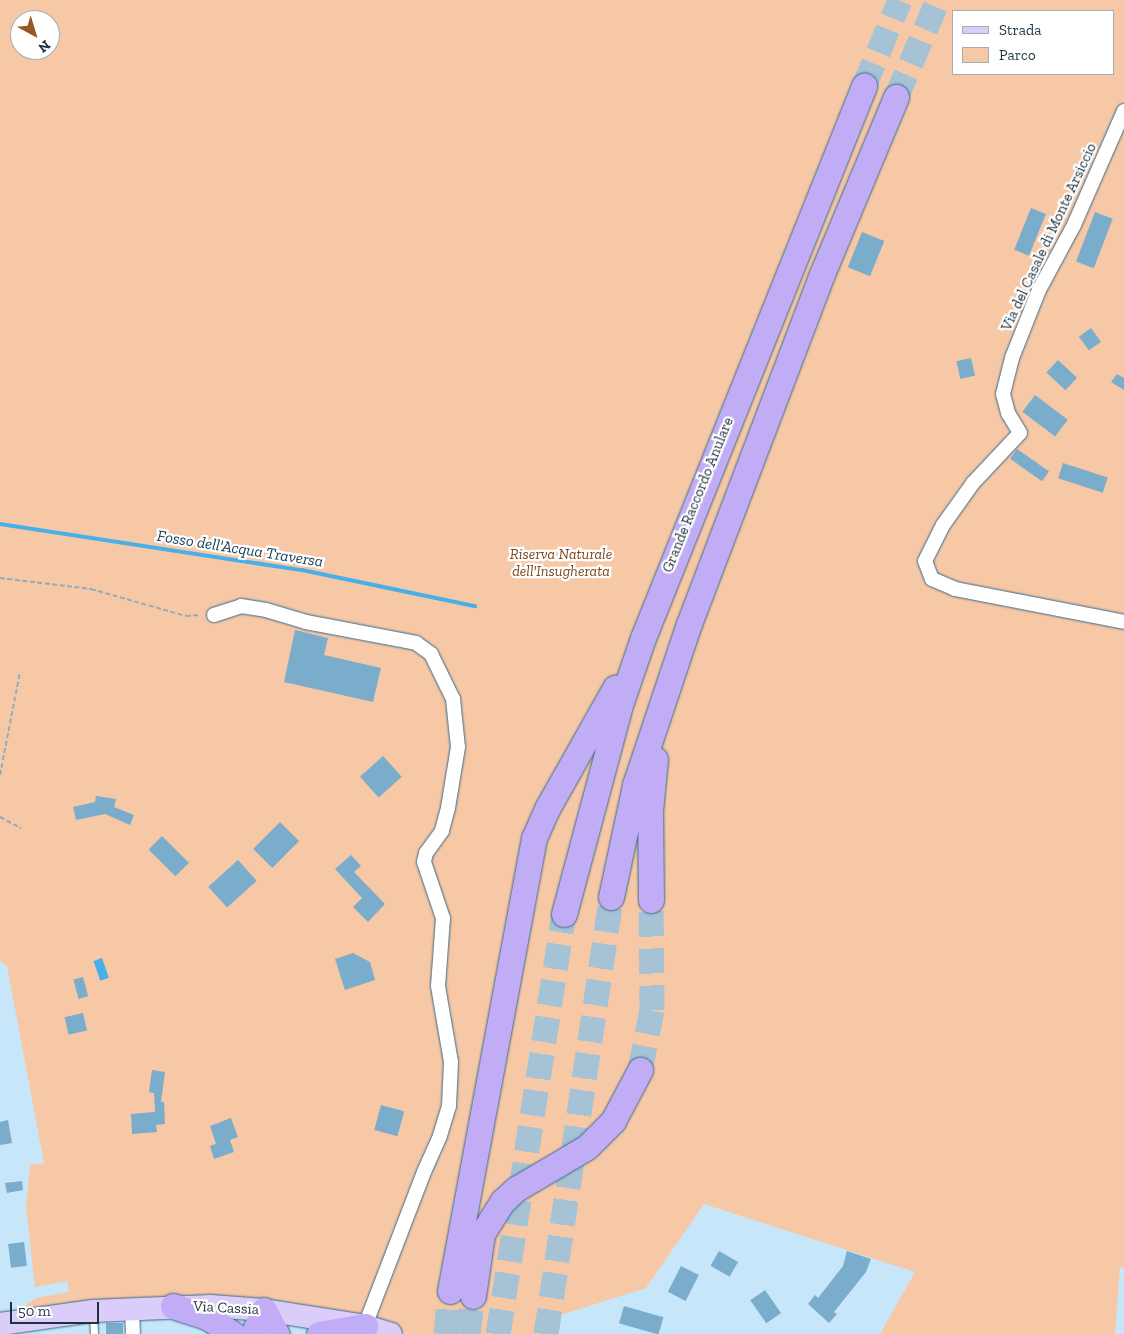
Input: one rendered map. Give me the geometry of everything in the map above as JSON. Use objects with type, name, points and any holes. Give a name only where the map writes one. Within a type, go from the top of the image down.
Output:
[{"type":"highway","name":"Grande Raccordo Anulare","points":[[564,914],[620,705],[643,638],[717,448],[864,86]]},
{"type":"highway","points":[[611,897],[635,786],[688,624],[822,274],[896,97]]},
{"type":"highway","points":[[640,1070],[614,1121],[587,1147],[516,1189],[503,1201],[482,1234],[461,1294],[534,838],[548,806],[643,638]]},
{"type":"highway","points":[[651,900],[650,811],[660,710]]},
{"type":"highway","points":[[173,1306],[207,1317],[233,1334]]},
{"type":"highway","points":[[253,1334],[264,1310]]},
{"type":"highway","points":[[264,1310],[277,1334]]},
{"type":"highway","points":[[320,1334],[365,1326]]},
{"type":"main road","name":"Via Cassia","points":[[0,1324],[93,1311],[173,1306],[264,1310],[365,1326],[390,1334]]},
{"type":"street","name":"Via del Casale di Monte Arsiccio","points":[[1124,111],[1074,225],[1039,290],[1012,358],[1003,394],[1008,413],[1020,433],[973,483],[943,525],[925,561],[927,572],[932,579],[941,585],[1124,622]]},
{"type":"street","points":[[214,615],[241,606],[266,610],[306,622],[416,643],[430,654],[453,699],[458,747],[448,808],[442,831],[426,853],[424,862],[443,918],[438,986],[451,1062],[449,1106],[440,1136],[424,1172],[365,1326]]},
{"type":"street","points":[[132,1308],[134,1334]]},
{"type":"lane","points":[[93,1311],[94,1334]]},
{"type":"path","points":[[0,578],[90,589],[186,616],[214,615]]},
{"type":"path","points":[[0,775],[20,672]]},
{"type":"path","points":[[0,817],[21,828]]},
{"type":"green space","name":"Riserva Naturale dell'Insugherata","points":[[0,0],[1124,0],[1124,1269],[1120,1267],[1115,1334],[880,1334],[915,1272],[704,1204],[646,1288],[548,1319],[547,1334],[410,1334],[265,1298],[19,1310],[36,1298],[69,1292],[67,1281],[35,1287],[26,1207],[30,1165],[44,1163],[7,966],[0,961]]},
{"type":"water","points":[[102,958],[109,978],[100,981],[93,961]]},
{"type":"building","points":[[1031,208],[1046,214],[1029,256],[1014,250]]},
{"type":"building","points":[[1095,212],[1113,219],[1094,268],[1076,261]]},
{"type":"building","points":[[862,232],[884,241],[870,276],[848,267]]},
{"type":"building","points":[[1091,328],[1101,342],[1089,351],[1079,337]]},
{"type":"building","points":[[971,358],[975,376],[960,379],[956,361]]},
{"type":"building","points":[[1058,360],[1077,378],[1065,390],[1046,372]]},
{"type":"building","points":[[1117,374],[1124,378],[1124,390],[1111,382]]},
{"type":"building","points":[[1035,395],[1068,420],[1055,436],[1022,412]]},
{"type":"building","points":[[1017,449],[1049,471],[1042,481],[1010,459]]},
{"type":"building","points":[[1063,463],[1108,478],[1103,493],[1058,478]]},
{"type":"building","points":[[295,630],[328,638],[324,655],[381,668],[373,702],[284,682]]},
{"type":"building","points":[[383,756],[402,777],[379,798],[360,777]]},
{"type":"building","points":[[96,796],[116,799],[114,807],[134,815],[130,825],[105,814],[76,820],[73,807],[95,802]]},
{"type":"building","points":[[280,822],[299,841],[272,868],[253,849]]},
{"type":"building","points":[[162,836],[189,863],[175,876],[149,849]]},
{"type":"building","points":[[351,855],[361,866],[354,872],[385,904],[368,922],[353,907],[362,898],[335,869]]},
{"type":"building","points":[[238,860],[257,881],[227,908],[208,887]]},
{"type":"building","points":[[353,953],[370,962],[375,980],[345,990],[335,959]]},
{"type":"building","points":[[83,977],[88,996],[79,999],[73,980]]},
{"type":"building","points":[[83,1013],[87,1031],[69,1035],[64,1017]]},
{"type":"building","points":[[152,1070],[165,1072],[161,1102],[164,1102],[165,1124],[156,1125],[157,1132],[132,1134],[131,1114],[155,1112],[154,1093],[149,1092]]},
{"type":"building","points":[[381,1105],[404,1111],[397,1136],[374,1130]]},
{"type":"building","points":[[231,1118],[238,1137],[230,1140],[234,1152],[214,1159],[210,1146],[216,1144],[210,1126]]},
{"type":"building","points":[[8,1120],[12,1143],[0,1145],[0,1122]]},
{"type":"building","points":[[22,1181],[23,1190],[7,1193],[5,1183]]},
{"type":"building","points":[[24,1242],[27,1266],[11,1268],[8,1244]]},
{"type":"building","points":[[719,1251],[738,1262],[730,1277],[710,1266]]},
{"type":"building","points":[[847,1251],[871,1259],[866,1272],[834,1312],[837,1314],[829,1323],[808,1304],[815,1295],[818,1298],[843,1266]]},
{"type":"building","points":[[681,1266],[699,1275],[686,1301],[668,1292]]},
{"type":"building","points":[[765,1290],[781,1313],[766,1323],[750,1300]]},
{"type":"building","points":[[624,1306],[663,1317],[659,1334],[619,1323]]},
{"type":"building","points":[[106,1323],[123,1323],[123,1334],[106,1334]]},
{"type":"waterway","name":"Fosso dell'Acqua Traversa","points":[[0,524],[302,570],[475,606]]},
{"type":"tunnel","points":[[864,86],[900,0]]},
{"type":"tunnel","points":[[896,97],[938,0]]},
{"type":"tunnel","points":[[546,1334],[611,897]]},
{"type":"tunnel","points":[[640,1070],[652,1010],[651,900]]},
{"type":"tunnel","points":[[498,1334],[564,914]]},
{"type":"tunnel","points":[[446,1334],[450,1291]]},
{"type":"tunnel","points":[[468,1334],[473,1296]]}]
